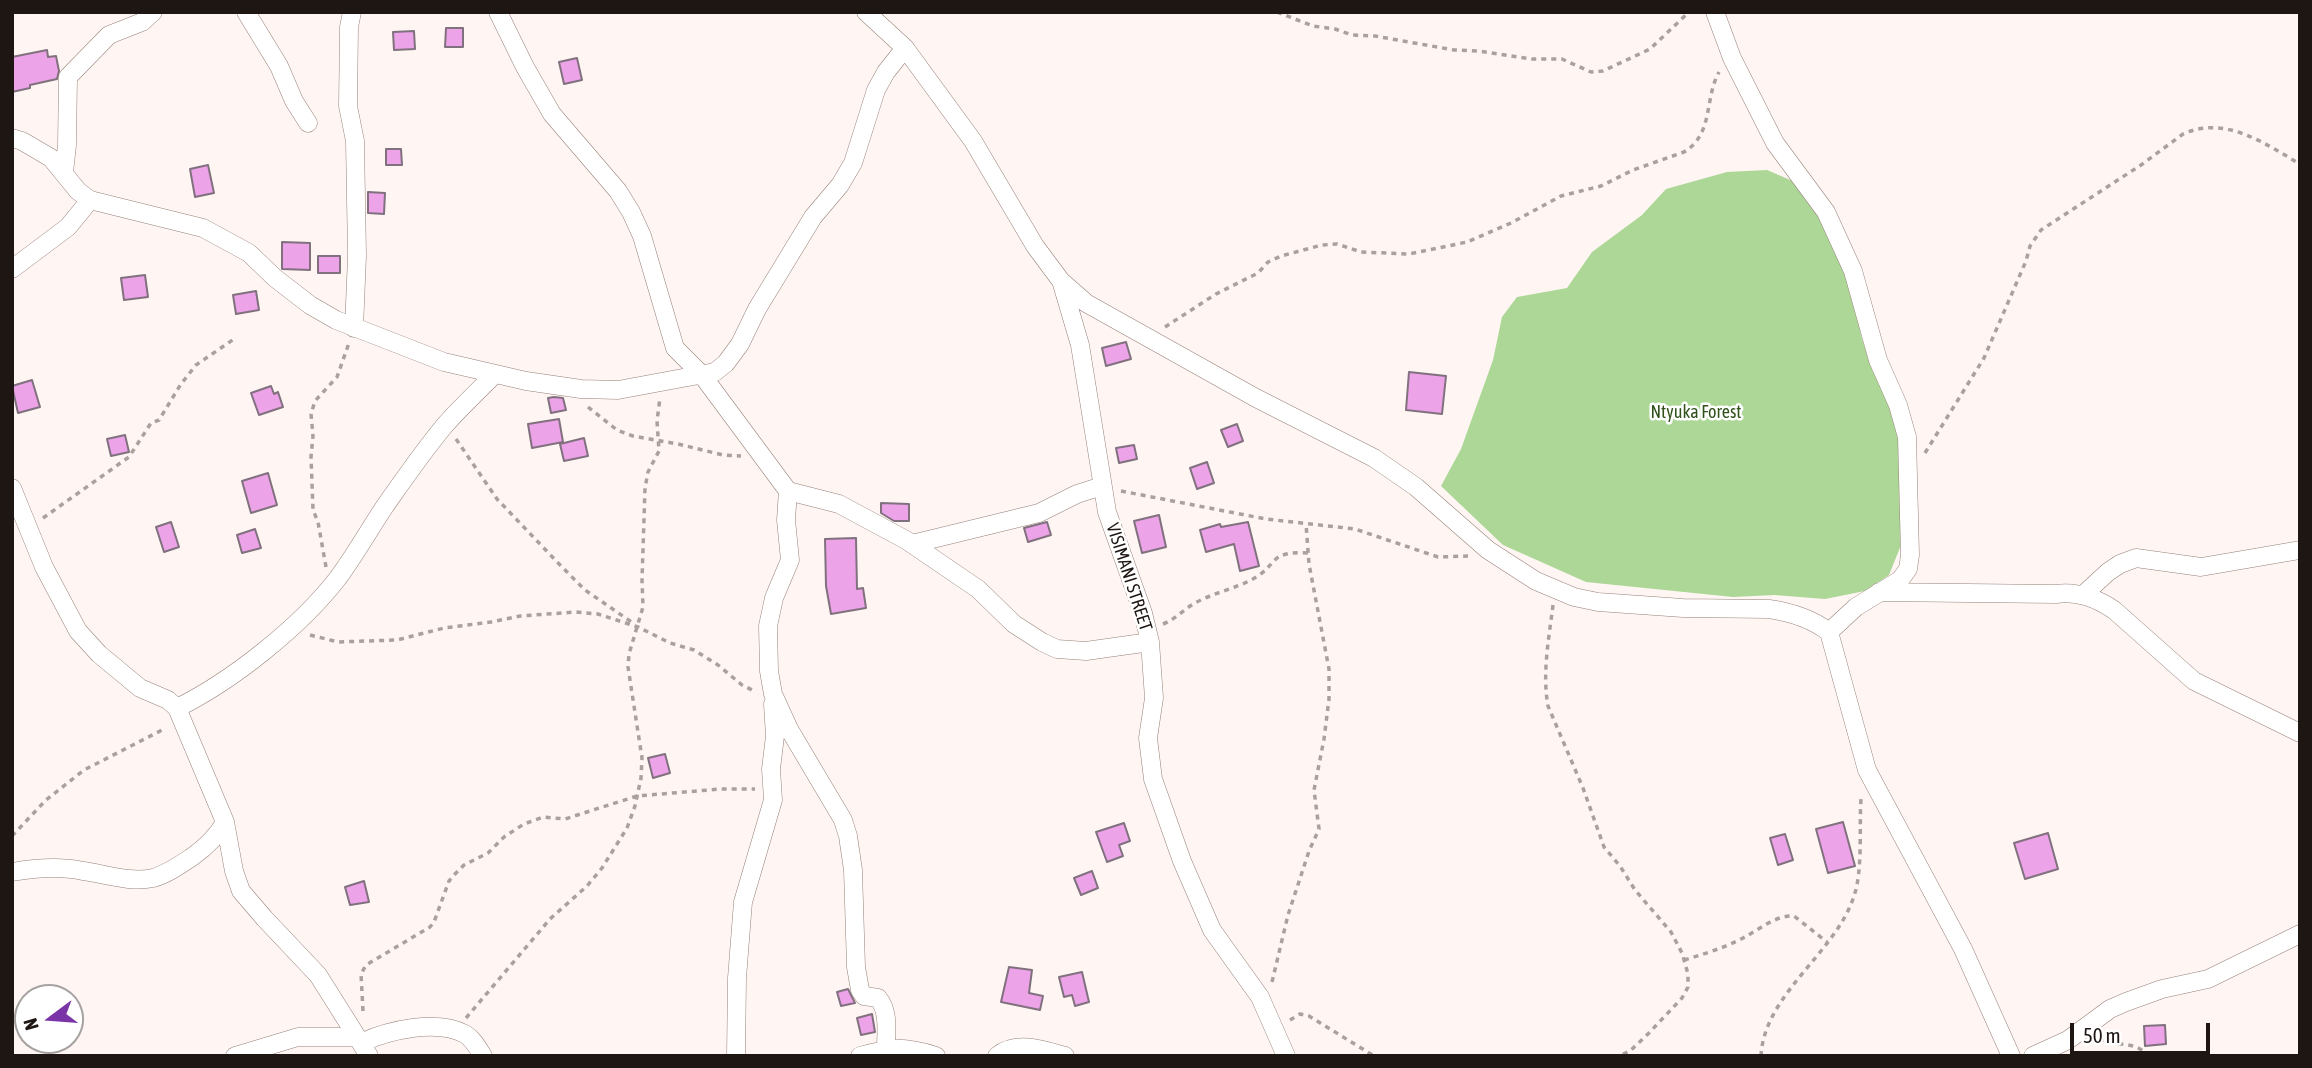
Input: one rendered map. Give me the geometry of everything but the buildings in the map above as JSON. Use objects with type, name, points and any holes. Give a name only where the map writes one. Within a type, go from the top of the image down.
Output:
[{"type":"street","points":[[64,172],[68,77],[109,34],[142,22],[153,12]]},
{"type":"street","points":[[246,12],[279,66],[294,101],[308,123]]},
{"type":"street","points":[[352,12],[349,27],[348,106],[355,141],[357,256],[354,328]]},
{"type":"street","points":[[498,12],[552,114],[618,191],[631,212],[642,236],[672,342],[702,374],[788,491],[786,520],[790,560],[774,598],[767,647],[773,694],[775,736],[771,769],[774,789],[770,812],[743,902],[737,978],[736,1056]]},
{"type":"street","points":[[866,12],[905,48],[973,141],[1035,246],[1061,281],[1086,303],[1256,398],[1374,458],[1416,487],[1488,550],[1536,581],[1587,600],[1638,606],[1786,611],[1819,624],[1829,632],[1867,770],[1963,949],[2011,1056]]},
{"type":"street","points":[[1715,12],[1731,58],[1775,143],[1826,212],[1842,245],[1853,271],[1878,360],[1898,405],[1907,437],[1910,555],[1908,569],[1900,580],[1856,607],[1829,632]]},
{"type":"street","points":[[12,138],[51,158],[78,191],[90,200],[176,220],[223,237],[248,253],[310,305],[354,328],[444,362],[494,375],[581,389],[618,390],[715,372],[726,363],[740,344],[757,309],[813,218],[840,185],[853,163],[876,90],[905,48]]},
{"type":"street","points":[[12,269],[68,227],[90,200]]},
{"type":"street","name":"VISIMANI STREET","points":[[1061,281],[1082,355],[1102,486],[1114,533],[1149,637],[1154,698],[1148,738],[1153,779],[1182,861],[1212,930],[1260,997],[1286,1056]]},
{"type":"street","points":[[180,714],[287,631],[329,588],[386,504],[444,426],[494,375]]},
{"type":"street","points":[[912,544],[1039,513],[1077,494],[1102,486]]},
{"type":"street","points":[[12,488],[44,567],[78,632],[99,654],[140,688],[168,700],[180,714],[225,822],[234,871],[241,891],[318,975],[363,1044]]},
{"type":"street","points":[[788,491],[839,504],[858,512],[912,544],[978,589],[1014,624],[1057,649],[1086,651],[1149,637]]},
{"type":"street","points":[[2083,595],[2114,568],[2136,558],[2201,567],[2300,551]]},
{"type":"street","points":[[1879,592],[2083,595],[2114,610],[2194,681],[2300,733]]},
{"type":"street","points":[[773,694],[801,753],[843,820],[853,870],[855,959],[859,987],[864,996],[878,998],[883,1006],[886,1052]]},
{"type":"street","points":[[12,872],[41,868],[141,880],[155,877],[183,864],[200,852],[215,839],[225,822]]},
{"type":"street","points":[[2033,1056],[2084,1030],[2110,1009],[2162,989],[2208,979],[2300,934]]},
{"type":"street","points":[[235,1056],[298,1037],[363,1044],[422,1027],[444,1027],[467,1036],[483,1056]]},
{"type":"street","points":[[998,1056],[1001,1052],[1021,1047],[1065,1056]]},
{"type":"street","points":[[860,1056],[910,1049],[936,1056]]},
{"type":"path","points":[[1277,12],[1313,26],[1352,35],[1375,36],[1454,50],[1562,59],[1591,72],[1604,71],[1650,49],[1689,12]]},
{"type":"path","points":[[1148,337],[1216,294],[1258,273],[1268,262],[1281,256],[1322,245],[1337,244],[1361,252],[1409,254],[1467,242],[1511,223],[1561,196],[1601,186],[1633,170],[1684,152],[1704,131],[1712,85],[1731,58]]},
{"type":"path","points":[[1924,456],[1984,358],[2030,246],[2041,230],[2191,130],[2222,127],[2265,143],[2300,164]]},
{"type":"path","points":[[329,588],[318,522],[313,510],[311,414],[315,401],[337,377],[354,328]]},
{"type":"path","points":[[29,527],[129,457],[151,423],[159,420],[196,365],[234,339]]},
{"type":"path","points":[[456,1031],[550,919],[587,886],[627,828],[641,778],[642,758],[628,667],[629,654],[643,607],[645,488],[648,472],[659,451],[657,408],[664,380]]},
{"type":"path","points":[[581,389],[587,405],[617,430],[723,455],[764,457]]},
{"type":"path","points":[[444,426],[460,443],[497,499],[561,566],[585,590],[638,627]]},
{"type":"path","points":[[1102,486],[1266,519],[1355,529],[1438,557],[1458,558],[1488,550]]},
{"type":"path","points":[[1267,1012],[1288,915],[1319,829],[1314,790],[1324,739],[1330,684],[1308,553],[1306,524]]},
{"type":"path","points":[[1149,637],[1197,602],[1254,578],[1278,556],[1286,553],[1308,553]]},
{"type":"path","points":[[1555,589],[1546,663],[1545,691],[1548,706],[1583,788],[1604,847],[1635,890],[1671,932],[1684,960],[1689,981],[1686,993],[1648,1034],[1619,1056]]},
{"type":"path","points":[[287,631],[338,642],[367,642],[397,640],[444,628],[520,616],[576,612],[609,617],[638,627],[670,643],[694,650],[748,688],[773,694]]},
{"type":"path","points":[[12,835],[46,800],[84,770],[180,714]]},
{"type":"path","points":[[1761,1056],[1766,1029],[1779,1006],[1844,918],[1854,896],[1862,792],[1867,770]]},
{"type":"path","points":[[363,1044],[361,974],[366,965],[430,928],[449,881],[455,874],[464,865],[488,853],[504,837],[524,824],[543,817],[565,819],[637,796],[721,789],[774,789]]},
{"type":"path","points":[[1684,960],[1741,939],[1788,915],[1794,916],[1827,942]]},
{"type":"path","points":[[1277,1034],[1300,1014],[1309,1016],[1374,1056]]},
{"type":"path","points":[[2084,1030],[2107,1043],[2138,1047],[2148,1056]]},
{"type":"green space","name":"Ntyuka Forest","points":[[1767,170],[1802,185],[1823,215],[1854,287],[1861,336],[1873,372],[1892,401],[1899,441],[1903,540],[1889,575],[1865,591],[1825,599],[1774,595],[1733,597],[1586,582],[1503,545],[1441,486],[1461,449],[1493,360],[1502,317],[1517,297],[1567,288],[1592,252],[1642,215],[1666,189],[1727,172]]}]
